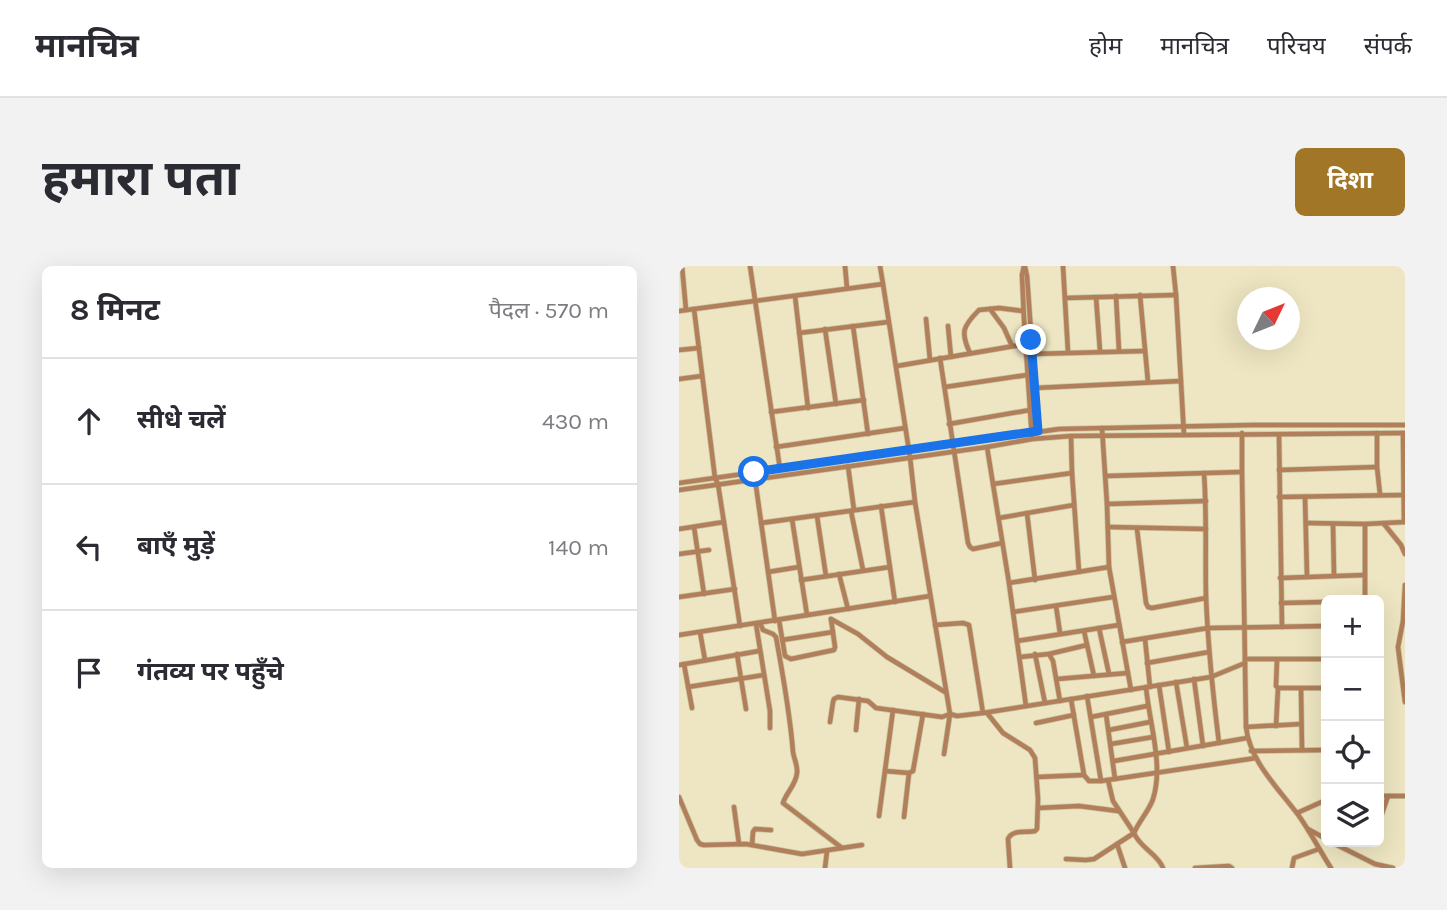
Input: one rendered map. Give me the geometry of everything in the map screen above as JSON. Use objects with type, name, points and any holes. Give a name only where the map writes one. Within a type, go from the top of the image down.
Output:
[{"type":"street","points":[[682,266],[686,310]]},
{"type":"street","points":[[750,266],[781,476]]},
{"type":"street","points":[[845,266],[847,288]]},
{"type":"street","points":[[880,266],[950,714],[944,754]]},
{"type":"street","points":[[1032,439],[1035,432],[1034,388],[1027,276],[1024,266],[1022,275],[1030,410],[1035,432],[1039,439]]},
{"type":"street","points":[[1063,266],[1068,352]]},
{"type":"street","points":[[1173,266],[1184,435]]},
{"type":"street","points":[[679,311],[883,284]]},
{"type":"street","points":[[1140,295],[1148,382]]},
{"type":"street","points":[[1065,298],[1176,295]]},
{"type":"street","points":[[795,296],[808,408]]},
{"type":"street","points":[[1095,296],[1100,352]]},
{"type":"street","points":[[1116,296],[1119,351]]},
{"type":"street","points":[[970,353],[964,340],[966,324],[979,310],[999,308],[1024,311]]},
{"type":"street","points":[[694,309],[715,478],[740,626]]},
{"type":"street","points":[[990,309],[1004,328],[1012,346]]},
{"type":"street","points":[[925,361],[926,319]]},
{"type":"street","points":[[799,333],[888,321]]},
{"type":"street","points":[[853,326],[868,434]]},
{"type":"street","points":[[948,326],[950,357]]},
{"type":"street","points":[[825,328],[836,404]]},
{"type":"street","points":[[897,366],[1026,344]]},
{"type":"street","points":[[679,350],[699,348]]},
{"type":"street","points":[[1032,354],[1145,351]]},
{"type":"street","points":[[940,358],[968,543],[970,548],[974,549],[1002,543]]},
{"type":"street","points":[[945,387],[1027,375]]},
{"type":"street","points":[[679,379],[703,376]]},
{"type":"street","points":[[1034,388],[1181,381]]},
{"type":"street","points":[[771,412],[864,400]]},
{"type":"street","points":[[949,424],[1030,410]]},
{"type":"street","points":[[1243,425],[1241,472],[1247,738],[1251,751],[1297,813],[1331,868]]},
{"type":"street","points":[[679,483],[1059,429],[1405,425]]},
{"type":"street","points":[[776,447],[905,428]]},
{"type":"street","points":[[1102,428],[1109,568],[1131,690]]},
{"type":"street","points":[[679,490],[1032,439],[1242,433],[1404,433],[1404,522],[1306,523]]},
{"type":"street","points":[[1377,433],[1380,494]]},
{"type":"street","points":[[1279,435],[1282,627]]},
{"type":"street","points":[[1071,436],[1079,572]]},
{"type":"street","points":[[987,447],[1026,706]]},
{"type":"street","points":[[848,466],[863,570]]},
{"type":"street","points":[[1279,470],[1377,467]]},
{"type":"street","points":[[754,472],[768,572],[785,656],[791,659],[834,649],[831,612]]},
{"type":"street","points":[[1106,476],[1241,472]]},
{"type":"street","points":[[993,484],[1072,473]]},
{"type":"street","points":[[1204,473],[1206,598],[1219,743]]},
{"type":"street","points":[[1279,496],[1405,495]]},
{"type":"street","points":[[1305,497],[1307,576]]},
{"type":"street","points":[[1107,504],[1206,500]]},
{"type":"street","points":[[761,523],[915,502]]},
{"type":"street","points":[[999,518],[1074,505]]},
{"type":"street","points":[[881,506],[895,602]]},
{"type":"street","points":[[1027,513],[1035,580]]},
{"type":"street","points":[[817,516],[826,576]]},
{"type":"street","points":[[792,519],[807,615]]},
{"type":"street","points":[[679,529],[724,522]]},
{"type":"street","points":[[1333,524],[1334,576]]},
{"type":"street","points":[[1364,595],[1365,524]]},
{"type":"street","points":[[1384,524],[1405,554]]},
{"type":"street","points":[[694,527],[704,594]]},
{"type":"street","points":[[1108,527],[1206,529]]},
{"type":"street","points":[[1137,529],[1148,607],[1206,598]]},
{"type":"street","points":[[679,554],[709,550]]},
{"type":"street","points":[[768,572],[799,567]]},
{"type":"street","points":[[801,580],[890,567]]},
{"type":"street","points":[[1009,583],[1109,568]]},
{"type":"street","points":[[839,574],[848,610]]},
{"type":"street","points":[[1280,578],[1365,575]]},
{"type":"street","points":[[1405,585],[1398,647],[1403,663],[1405,702]]},
{"type":"street","points":[[679,597],[734,589]]},
{"type":"street","points":[[679,626],[680,635],[930,596]]},
{"type":"street","points":[[1013,612],[1114,597]]},
{"type":"street","points":[[1281,603],[1321,602]]},
{"type":"street","points":[[1056,606],[1060,633]]},
{"type":"street","points":[[831,619],[946,692]]},
{"type":"street","points":[[758,624],[759,651],[771,716],[770,728]]},
{"type":"street","points":[[758,624],[776,637],[791,722],[797,769],[794,783],[783,803],[842,848]]},
{"type":"street","points":[[935,625],[969,625],[985,713],[1003,733],[1033,753],[1036,762],[1038,823],[1035,831],[1009,835],[1010,868]]},
{"type":"street","points":[[1017,641],[1119,625]]},
{"type":"street","points":[[1122,642],[1208,628],[1321,626]]},
{"type":"street","points":[[1100,628],[1109,674]]},
{"type":"street","points":[[1084,631],[1094,676]]},
{"type":"street","points":[[700,632],[705,660]]},
{"type":"street","points":[[782,640],[833,632]]},
{"type":"street","points":[[1399,641],[1405,636]]},
{"type":"street","points":[[1066,859],[1086,860],[1099,856],[1134,833],[1151,803],[1157,772],[1147,706],[1145,639]]},
{"type":"street","points":[[1020,657],[1049,654],[1087,645]]},
{"type":"street","points":[[692,708],[682,664],[759,651]]},
{"type":"street","points":[[1147,663],[1209,652]]},
{"type":"street","points":[[737,654],[746,709]]},
{"type":"street","points":[[1035,654],[1045,703]]},
{"type":"street","points":[[1049,654],[1060,701]]},
{"type":"street","points":[[830,722],[834,699],[838,697],[870,702],[876,708],[942,717],[950,714],[957,716],[1211,677],[1245,661],[1321,659]]},
{"type":"street","points":[[1276,726],[1277,660]]},
{"type":"street","points":[[1057,679],[1128,673]]},
{"type":"street","points":[[688,687],[764,675]]},
{"type":"street","points":[[1194,679],[1203,746]]},
{"type":"street","points":[[1177,682],[1187,748]]},
{"type":"street","points":[[1160,685],[1170,752]]},
{"type":"street","points":[[1278,688],[1321,688]]},
{"type":"street","points":[[1301,689],[1301,750]]},
{"type":"street","points":[[1087,696],[1101,780]]},
{"type":"street","points":[[856,730],[859,699]]},
{"type":"street","points":[[1071,699],[1084,775],[1089,781],[1256,758]]},
{"type":"street","points":[[1091,717],[1147,706]]},
{"type":"street","points":[[879,816],[893,710]]},
{"type":"street","points":[[1106,713],[1115,779]]},
{"type":"street","points":[[885,771],[909,773],[914,769],[923,714]]},
{"type":"street","points":[[1036,723],[1074,716]]},
{"type":"street","points":[[1109,730],[1150,722]]},
{"type":"street","points":[[1245,727],[1301,724]]},
{"type":"street","points":[[1111,744],[1153,737]]},
{"type":"street","points":[[1114,761],[1247,738]]},
{"type":"street","points":[[1251,751],[1321,750]]},
{"type":"street","points":[[904,817],[909,773]]},
{"type":"street","points":[[1037,777],[1084,775]]},
{"type":"street","points":[[1108,780],[1111,796],[1135,837],[1140,845],[1161,862],[1163,868]]},
{"type":"street","points":[[1384,796],[1405,796]]},
{"type":"street","points":[[1384,808],[1388,796]]},
{"type":"street","points":[[679,797],[701,844],[752,845],[802,854],[862,845]]},
{"type":"street","points":[[1297,813],[1321,802]]},
{"type":"street","points":[[1038,808],[1079,806],[1119,811]]},
{"type":"street","points":[[734,807],[739,844]]},
{"type":"street","points":[[1307,828],[1321,837]]},
{"type":"street","points":[[752,845],[755,829],[771,830]]},
{"type":"street","points":[[1117,844],[1125,868]]},
{"type":"street","points":[[1340,847],[1376,866],[1393,868]]},
{"type":"street","points":[[1292,868],[1294,858],[1319,849]]},
{"type":"street","points":[[825,868],[827,851]]},
{"type":"street","points":[[1086,860],[1086,868]]},
{"type":"street","points":[[1195,868],[1232,868]]},
{"type":"route","points":[[754,472],[1038,431],[1031,340]]}]
